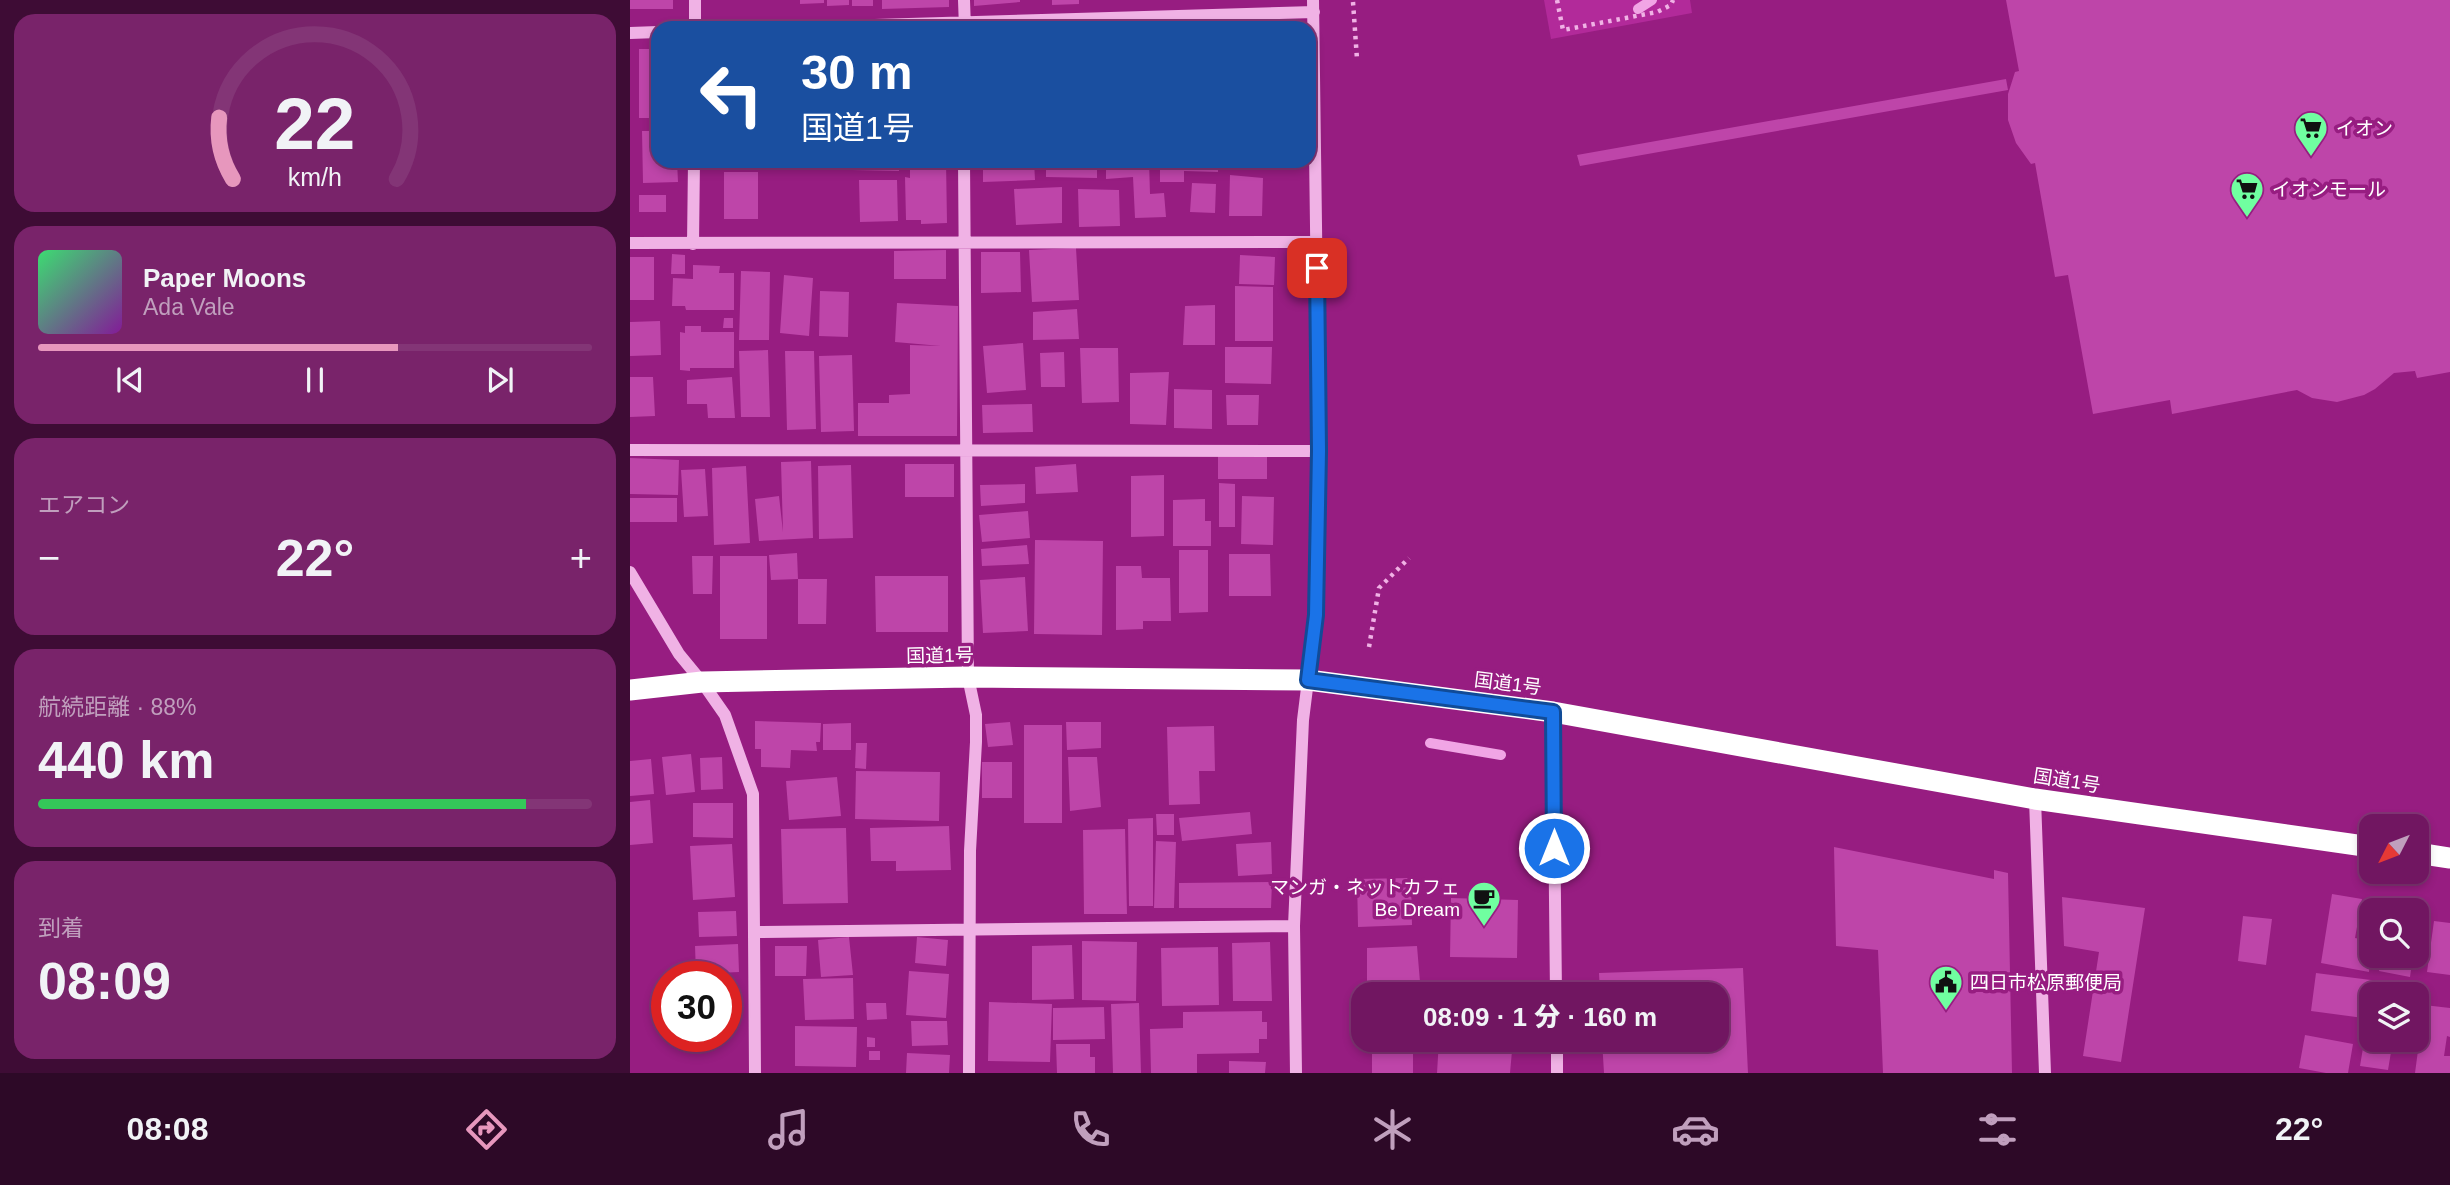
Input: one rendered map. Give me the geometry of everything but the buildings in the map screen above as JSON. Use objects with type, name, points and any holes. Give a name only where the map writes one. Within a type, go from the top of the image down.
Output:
[{"type":"highway","name":"国道1号","points":[[630,690],[702,682],[968,677],[1308,680],[1553,712],[2035,799],[2359,845]]},
{"type":"highway","points":[[2429,855],[2450,858]]},
{"type":"street","points":[[695,0],[695,21]]},
{"type":"street","points":[[964,0],[965,21]]},
{"type":"street","points":[[1023,21],[1313,6]]},
{"type":"street","points":[[630,33],[651,32]]},
{"type":"street","points":[[693,244],[694,168]]},
{"type":"street","points":[[964,168],[968,677],[976,715],[970,851],[969,1073]]},
{"type":"street","points":[[1296,1073],[1294,926],[1303,720],[1316,615],[1319,451],[1315,168]]},
{"type":"street","points":[[630,243],[1316,242]]},
{"type":"street","points":[[630,450],[1319,451]]},
{"type":"street","points":[[630,572],[678,654],[725,715],[753,794],[755,1073]]},
{"type":"street","points":[[1553,712],[1556,982]]},
{"type":"street","points":[[2035,799],[2045,1073]]},
{"type":"street","points":[[755,932],[1294,926]]},
{"type":"street","points":[[1557,1052],[1557,1073]]},
{"type":"path","points":[[1557,0],[1563,30],[1657,12],[1671,5],[1673,0]]},
{"type":"path","points":[[1353,2],[1357,59]]},
{"type":"path","points":[[1369,647],[1378,588],[1409,558]]},
{"type":"shaded area","points":[[1544,0],[1690,0],[1692,13],[1551,39]]},
{"type":"waterway","points":[[1638,9],[1652,0]]},
{"type":"waterway","points":[[1430,743],[1501,755]]},
{"type":"place","name":"イオン","points":[[2311,158]]},
{"type":"place","name":"イオンモール","points":[[2247,219]]},
{"type":"place","name":"マンガ・ネットカフェ Be Dream","points":[[1484,928]]},
{"type":"place","name":"四日市松原郵便局","points":[[1946,1012]]},
{"type":"route","points":[[1317,268],[1319,451],[1316,615],[1308,680],[1553,712],[1554,848]]}]
